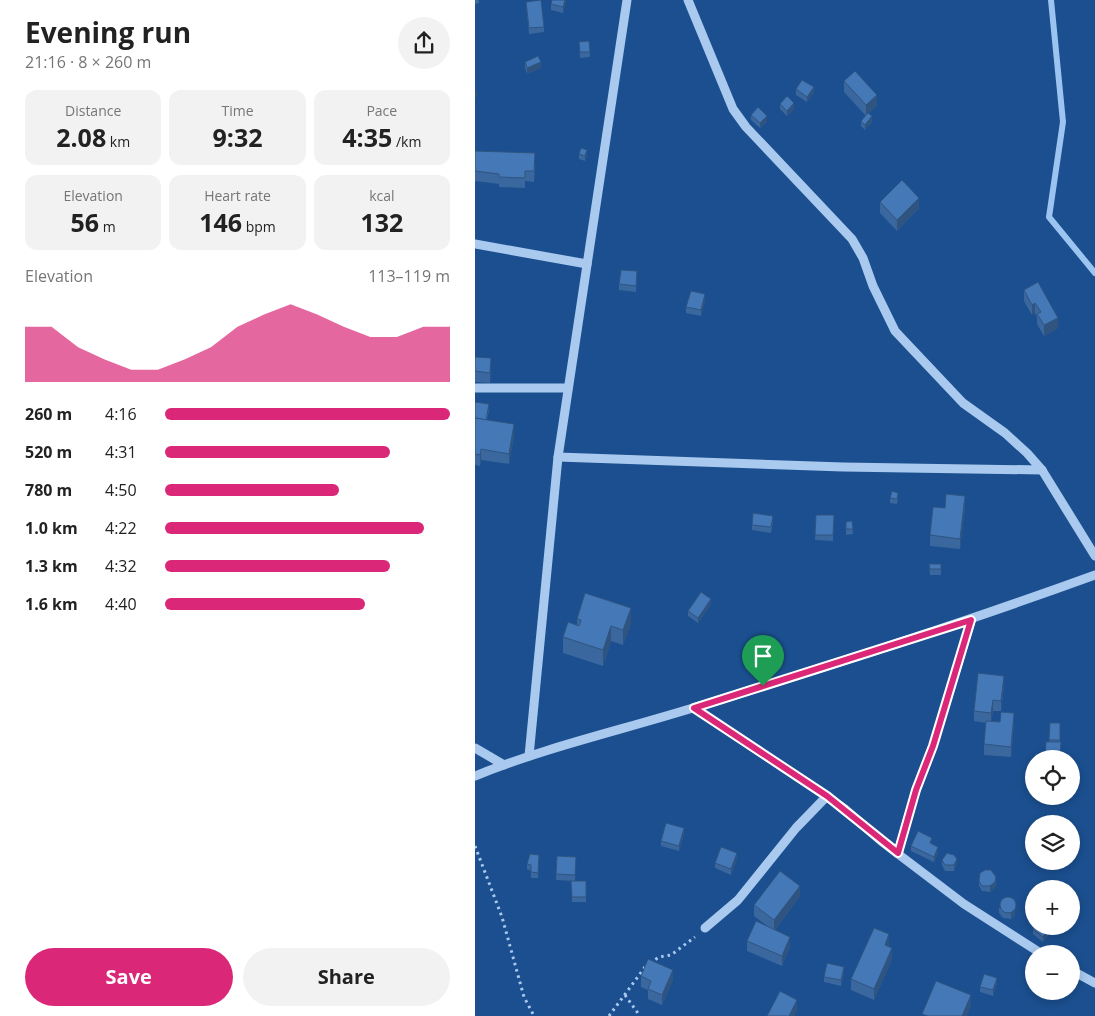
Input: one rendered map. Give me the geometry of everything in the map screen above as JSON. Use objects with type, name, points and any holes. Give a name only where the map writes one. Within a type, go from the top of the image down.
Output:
[{"type":"street","points":[[529,756],[558,457],[627,0]]},
{"type":"street","points":[[688,0],[733,109],[746,127],[852,239],[863,258],[873,286],[895,331],[963,403],[1005,433],[1027,452],[1042,470],[1095,556]]},
{"type":"street","points":[[475,244],[587,264]]},
{"type":"street","points":[[475,388],[568,388]]},
{"type":"street","points":[[558,457],[843,467],[1042,470]]},
{"type":"street","points":[[475,776],[529,756],[694,708],[971,620],[1095,575]]},
{"type":"street","points":[[898,853],[916,790],[933,746],[971,620]]},
{"type":"street","points":[[694,708],[827,796],[964,904],[1028,945]]},
{"type":"street","points":[[475,748],[504,764]]},
{"type":"street","points":[[705,928],[738,900],[796,828],[827,796]]},
{"type":"street","points":[[1080,975],[1095,983]]},
{"type":"path","points":[[475,846],[502,917],[524,997],[534,1016]]},
{"type":"path","points":[[609,1016],[646,965],[659,957],[671,955],[705,928]]},
{"type":"path","points":[[625,995],[640,1016]]},
{"type":"building","points":[[541,0],[544,27],[529,28],[526,2]]},
{"type":"building","points":[[552,0],[565,0],[563,7],[551,4]]},
{"type":"building","points":[[589,41],[590,52],[580,52],[579,42]]},
{"type":"building","points":[[538,56],[541,62],[527,68],[525,62]]},
{"type":"building","points":[[855,71],[877,95],[866,105],[844,81]]},
{"type":"building","points":[[802,80],[814,87],[807,97],[796,89]]},
{"type":"building","points":[[787,96],[794,103],[787,111],[780,104]]},
{"type":"building","points":[[758,107],[767,116],[760,123],[751,115]]},
{"type":"building","points":[[868,113],[872,116],[865,125],[861,121]]},
{"type":"building","points":[[581,148],[587,150],[585,156],[579,154]]},
{"type":"building","points":[[475,151],[535,153],[534,171],[525,171],[525,178],[499,177],[499,174],[475,171]]},
{"type":"building","points":[[902,180],[919,198],[897,220],[880,202]]},
{"type":"building","points":[[621,270],[637,271],[636,286],[619,284]]},
{"type":"building","points":[[1038,282],[1058,318],[1044,325],[1037,314],[1041,312],[1035,303],[1032,305],[1024,290]]},
{"type":"building","points":[[691,291],[705,294],[701,310],[686,307]]},
{"type":"building","points":[[475,357],[491,358],[490,373],[475,371]]},
{"type":"building","points":[[475,402],[489,404],[486,420],[475,418]]},
{"type":"building","points":[[475,418],[514,424],[509,454],[481,449],[480,455],[475,454]]},
{"type":"building","points":[[892,491],[898,493],[897,499],[890,498]]},
{"type":"building","points":[[946,494],[965,496],[960,539],[930,535],[933,507],[945,508]]},
{"type":"building","points":[[753,513],[773,516],[771,527],[752,525]]},
{"type":"building","points":[[816,515],[834,515],[833,535],[815,535]]},
{"type":"building","points":[[852,521],[853,529],[846,529],[846,522]]},
{"type":"building","points":[[929,564],[941,564],[941,569],[930,569]]},
{"type":"building","points":[[701,592],[711,599],[698,618],[688,611]]},
{"type":"building","points":[[585,593],[631,608],[623,630],[611,626],[603,650],[563,637],[568,622],[579,626],[581,620],[577,619]]},
{"type":"building","points":[[978,673],[1004,676],[1001,701],[993,700],[991,713],[974,711]]},
{"type":"building","points":[[1001,712],[1014,713],[1011,747],[984,744],[986,721],[1000,722]]},
{"type":"building","points":[[1050,723],[1060,723],[1060,740],[1049,740]]},
{"type":"building","points":[[1046,742],[1061,742],[1061,750],[1046,750]]},
{"type":"building","points":[[666,823],[684,828],[679,846],[661,841]]},
{"type":"building","points":[[918,831],[932,838],[930,843],[938,847],[934,857],[911,846]]},
{"type":"building","points":[[721,847],[737,853],[731,869],[715,863]]},
{"type":"building","points":[[947,853],[954,855],[957,859],[954,865],[945,865],[942,860]]},
{"type":"building","points":[[530,854],[539,855],[538,873],[531,872],[531,865],[527,864]]},
{"type":"building","points":[[557,856],[576,857],[575,875],[556,874]]},
{"type":"building","points":[[985,870],[991,870],[996,877],[995,882],[990,886],[982,886],[979,881],[980,873]]},
{"type":"building","points":[[780,871],[800,886],[774,920],[754,905]]},
{"type":"building","points":[[571,881],[586,881],[586,897],[572,897]]},
{"type":"building","points":[[1005,897],[1011,897],[1016,902],[1014,911],[1005,913],[1000,908],[1000,902]]},
{"type":"building","points":[[756,921],[790,937],[782,956],[747,941]]},
{"type":"building","points":[[874,928],[889,934],[885,945],[892,948],[874,989],[851,979]]},
{"type":"building","points":[[648,959],[673,970],[662,995],[648,989],[651,981],[641,976]]},
{"type":"building","points":[[827,963],[844,967],[841,980],[824,977]]},
{"type":"building","points":[[984,974],[997,978],[993,990],[980,987]]},
{"type":"building","points":[[936,981],[971,995],[962,1016],[928,1016],[922,1014]]},
{"type":"building","points":[[780,991],[797,1000],[789,1016],[767,1016]]},
{"type":"waterway","points":[[1051,0],[1063,122],[1049,217],[1095,273]]},
{"type":"route","points":[[971,620],[933,746],[902,834],[898,853],[827,796],[694,708],[763,686],[971,620]]}]
